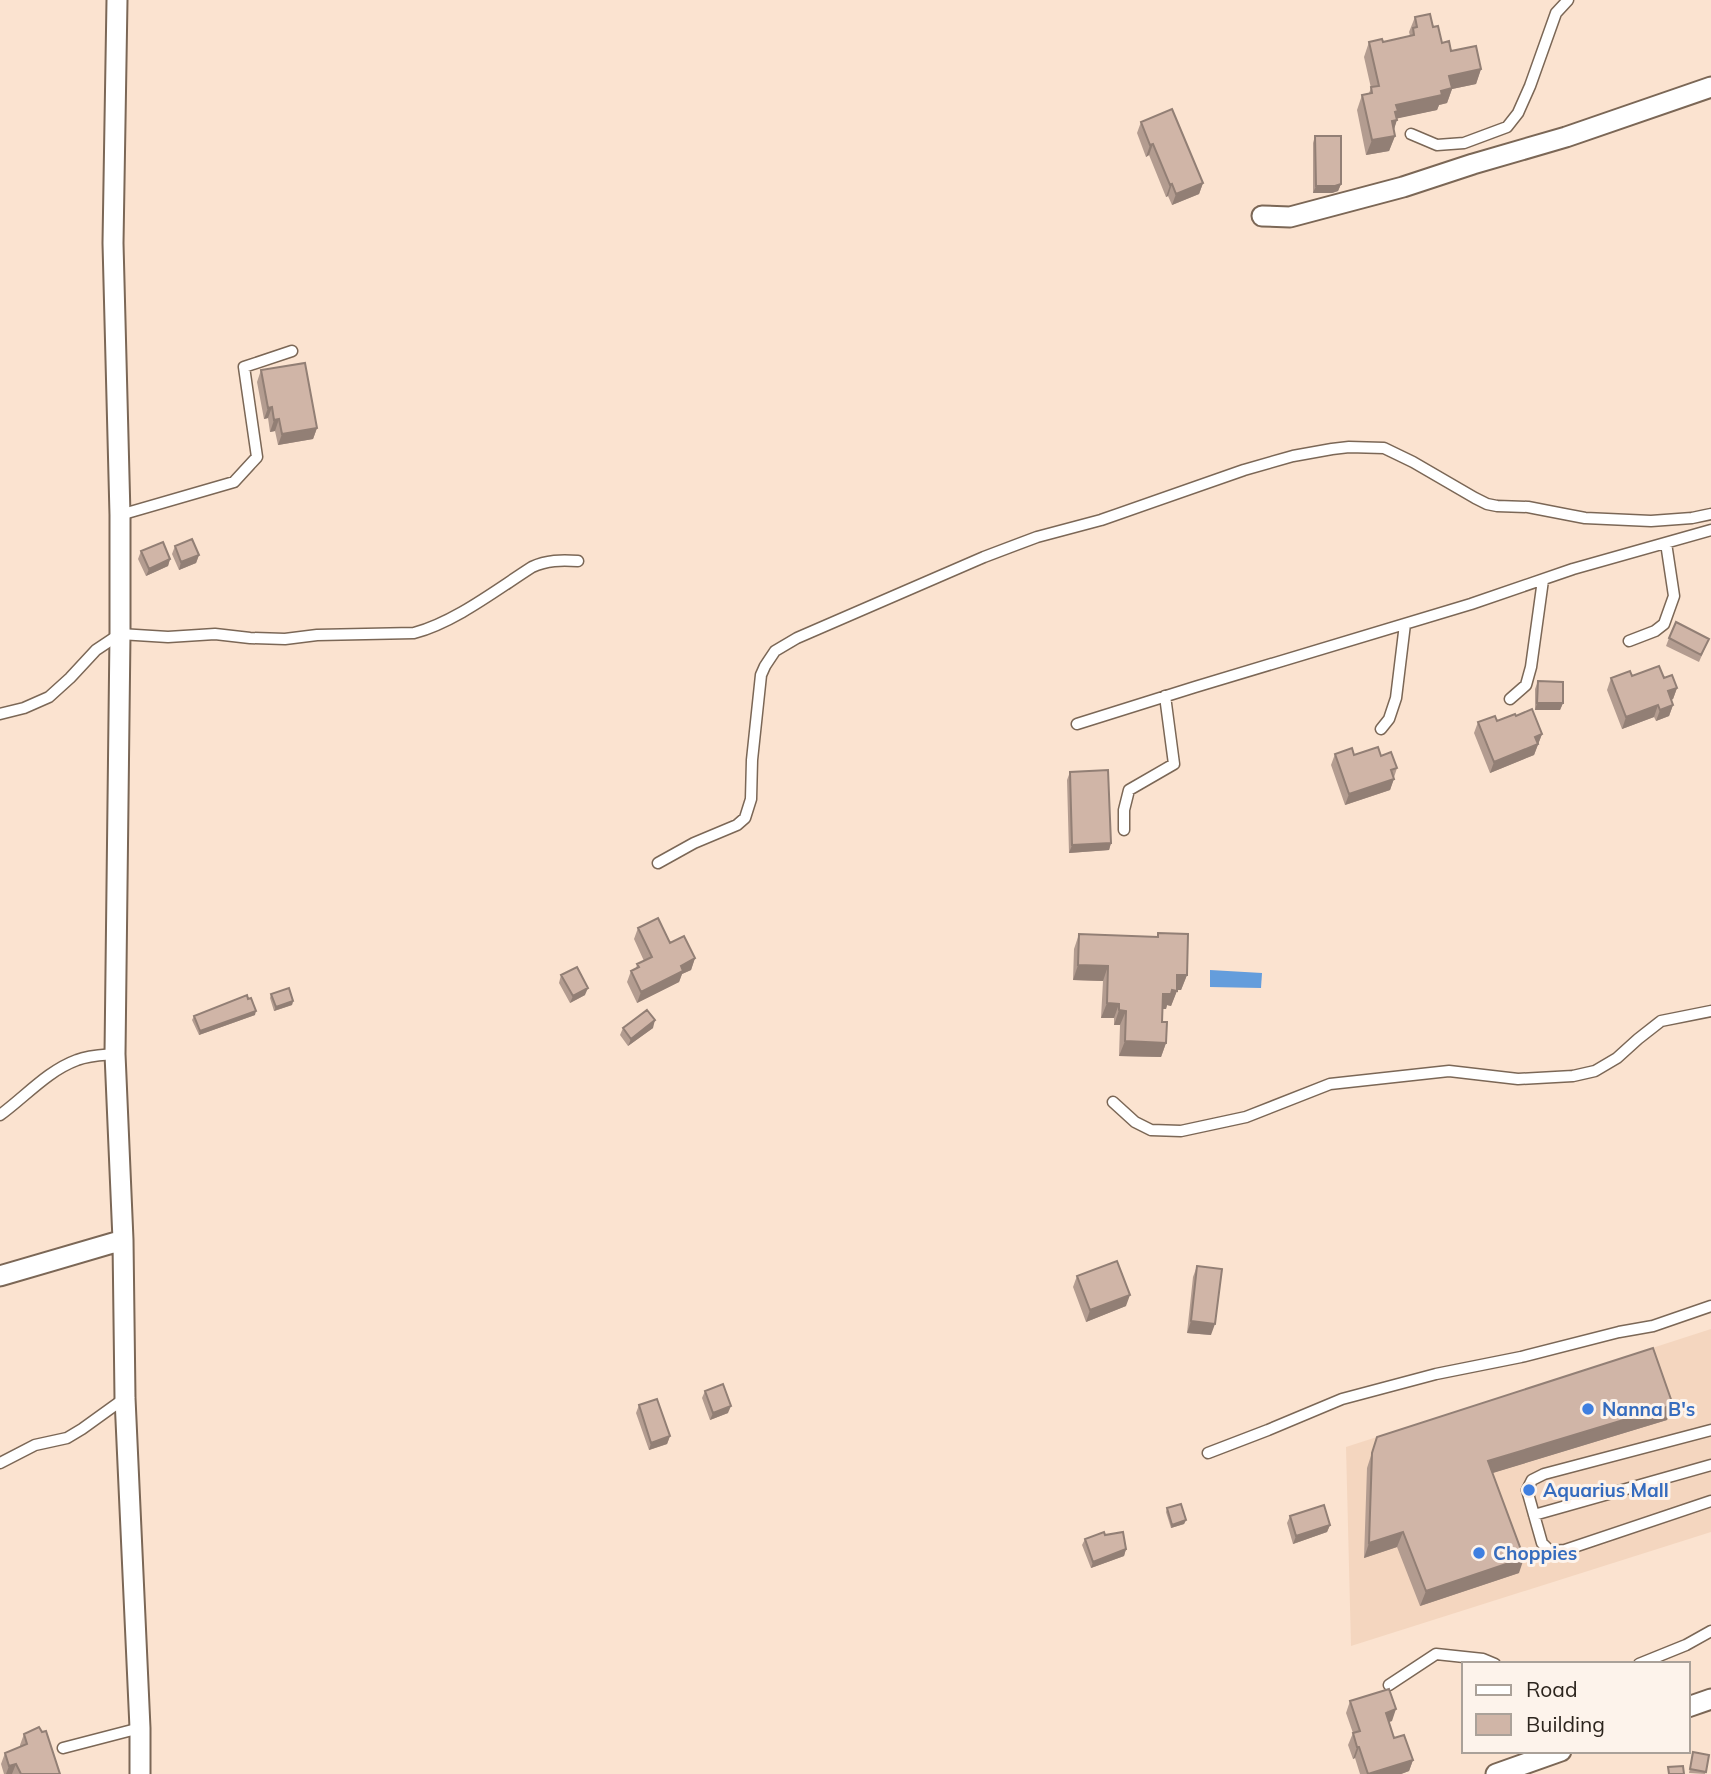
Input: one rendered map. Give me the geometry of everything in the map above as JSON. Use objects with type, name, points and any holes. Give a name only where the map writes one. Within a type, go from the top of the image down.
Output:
[{"type":"street","points":[[117,0],[113,243],[120,516],[120,634],[115,1054],[123,1240],[124,1398],[140,1774]]},
{"type":"street","points":[[1262,216],[1290,217],[1403,187],[1566,137],[1711,87]]},
{"type":"street","points":[[0,1276],[123,1240]]},
{"type":"street","points":[[1690,1706],[1711,1699]]},
{"type":"street","points":[[1496,1774],[1555,1753]]},
{"type":"lane","points":[[1411,134],[1437,145],[1464,143],[1507,127],[1518,113],[1530,86],[1556,13],[1568,0]]},
{"type":"lane","points":[[120,516],[234,482],[257,457],[244,367],[292,351]]},
{"type":"lane","points":[[658,863],[694,843],[737,825],[745,818],[751,799],[760,683],[765,666],[775,651],[856,611],[1037,537],[1101,520],[1244,470],[1293,456],[1349,447],[1384,448],[1475,498],[1497,506],[1528,507],[1585,518],[1651,521],[1711,514]]},
{"type":"lane","points":[[1077,724],[1405,624],[1573,569],[1711,530]]},
{"type":"lane","points":[[1629,641],[1655,631],[1664,624],[1674,596],[1667,543]]},
{"type":"lane","points":[[0,714],[24,708],[49,697],[96,650],[120,634],[168,637],[215,634],[285,639],[317,635],[414,633],[449,619],[532,567],[545,562],[578,561]]},
{"type":"lane","points":[[1510,699],[1526,685],[1531,667],[1543,580]]},
{"type":"lane","points":[[1381,729],[1389,719],[1396,698],[1405,624]]},
{"type":"lane","points":[[1124,830],[1124,810],[1129,790],[1174,764],[1165,696]]},
{"type":"lane","points":[[1113,1102],[1135,1122],[1151,1130],[1181,1131],[1246,1117],[1330,1084],[1449,1071],[1518,1079],[1573,1076],[1595,1071],[1617,1058],[1661,1021],[1711,1012]]},
{"type":"lane","points":[[0,1115],[47,1076],[75,1060],[94,1055],[115,1054]]},
{"type":"lane","points":[[1208,1453],[1342,1399],[1436,1374],[1653,1326],[1711,1306]]},
{"type":"lane","points":[[0,1463],[36,1446],[67,1438],[124,1398]]},
{"type":"lane","points":[[1711,1430],[1544,1474],[1532,1480],[1527,1490],[1542,1543],[1550,1551],[1565,1550],[1711,1501]]},
{"type":"lane","points":[[1534,1515],[1711,1465]]},
{"type":"lane","points":[[1644,1662],[1686,1645],[1711,1631]]},
{"type":"lane","points":[[1390,1685],[1436,1654],[1489,1662]]},
{"type":"lane","points":[[63,1748],[140,1728]]},
{"type":"shaded area","name":"Aquarius Mall","points":[[1711,1329],[1711,1532],[1351,1646],[1346,1447]]},
{"type":"water","points":[[1210,970],[1262,973],[1261,988],[1210,987]]},
{"type":"building","points":[[1430,14],[1433,27],[1438,26],[1442,43],[1449,41],[1451,51],[1476,46],[1481,69],[1449,76],[1452,88],[1441,91],[1442,95],[1396,105],[1397,120],[1392,121],[1395,136],[1372,140],[1362,95],[1372,93],[1371,87],[1379,86],[1369,42],[1382,39],[1383,42],[1414,35],[1413,28],[1417,27],[1415,17]]},
{"type":"building","points":[[1172,109],[1203,183],[1176,194],[1141,122]]},
{"type":"building","points":[[1315,136],[1341,136],[1341,184],[1316,186]]},
{"type":"building","points":[[305,363],[317,428],[282,434],[279,419],[274,420],[272,407],[268,408],[261,370]]},
{"type":"building","points":[[192,539],[199,555],[181,562],[175,546]]},
{"type":"building","points":[[163,542],[170,559],[149,569],[141,551]]},
{"type":"building","points":[[1676,622],[1709,639],[1701,655],[1669,638]]},
{"type":"building","points":[[1659,666],[1664,678],[1672,675],[1677,688],[1668,691],[1673,705],[1660,710],[1658,705],[1626,717],[1611,678],[1630,671],[1632,676]]},
{"type":"building","points":[[1538,681],[1563,682],[1563,703],[1537,703]]},
{"type":"building","points":[[1532,709],[1542,734],[1535,737],[1538,744],[1494,762],[1478,722],[1495,716],[1497,721]]},
{"type":"building","points":[[1378,747],[1381,756],[1391,752],[1397,768],[1391,770],[1394,779],[1349,794],[1335,754],[1352,748],[1354,755]]},
{"type":"building","points":[[1108,770],[1111,843],[1072,845],[1070,772]]},
{"type":"building","points":[[658,918],[670,943],[684,936],[695,958],[681,966],[683,971],[641,992],[631,971],[639,967],[637,964],[652,957],[638,928]]},
{"type":"building","points":[[1158,933],[1188,934],[1187,975],[1177,975],[1177,991],[1163,994],[1162,1022],[1167,1022],[1166,1043],[1125,1041],[1126,1011],[1119,1010],[1119,1004],[1107,1003],[1108,966],[1078,965],[1079,934],[1158,937]]},
{"type":"building","points":[[577,967],[588,988],[573,996],[561,975]]},
{"type":"building","points":[[289,988],[293,1001],[276,1007],[271,994]]},
{"type":"building","points":[[247,995],[256,1011],[200,1031],[194,1016]]},
{"type":"building","points":[[647,1010],[655,1020],[631,1039],[623,1028]]},
{"type":"building","points":[[1117,1261],[1130,1295],[1090,1310],[1077,1276]]},
{"type":"building","points":[[1197,1266],[1222,1269],[1215,1324],[1191,1321]]},
{"type":"building","points":[[1653,1348],[1673,1405],[1488,1461],[1524,1558],[1426,1591],[1403,1532],[1369,1543],[1372,1453],[1377,1437]]},
{"type":"building","points":[[723,1384],[731,1406],[713,1413],[705,1391]]},
{"type":"building","points":[[657,1399],[670,1436],[651,1443],[639,1405]]},
{"type":"building","points":[[1181,1504],[1186,1520],[1172,1525],[1167,1508]]},
{"type":"building","points":[[1324,1505],[1330,1525],[1296,1536],[1290,1516]]},
{"type":"building","points":[[1104,1532],[1105,1535],[1123,1532],[1126,1549],[1093,1562],[1085,1539]]},
{"type":"building","points":[[1389,1689],[1396,1709],[1386,1713],[1394,1738],[1404,1735],[1413,1760],[1368,1774],[1353,1733],[1360,1731],[1350,1701]]},
{"type":"building","points":[[39,1727],[42,1732],[46,1731],[60,1774],[21,1774],[16,1764],[9,1766],[5,1753],[27,1744],[24,1734]]},
{"type":"building","points":[[1693,1752],[1709,1755],[1706,1772],[1690,1769]]},
{"type":"building","points":[[1683,1766],[1684,1774],[1669,1774],[1668,1767]]},
{"type":"place","name":"Nanna B's","points":[[1588,1409]]},
{"type":"place","name":"Aquarius Mall","points":[[1529,1490]]},
{"type":"place","name":"Choppies","points":[[1479,1553]]}]
